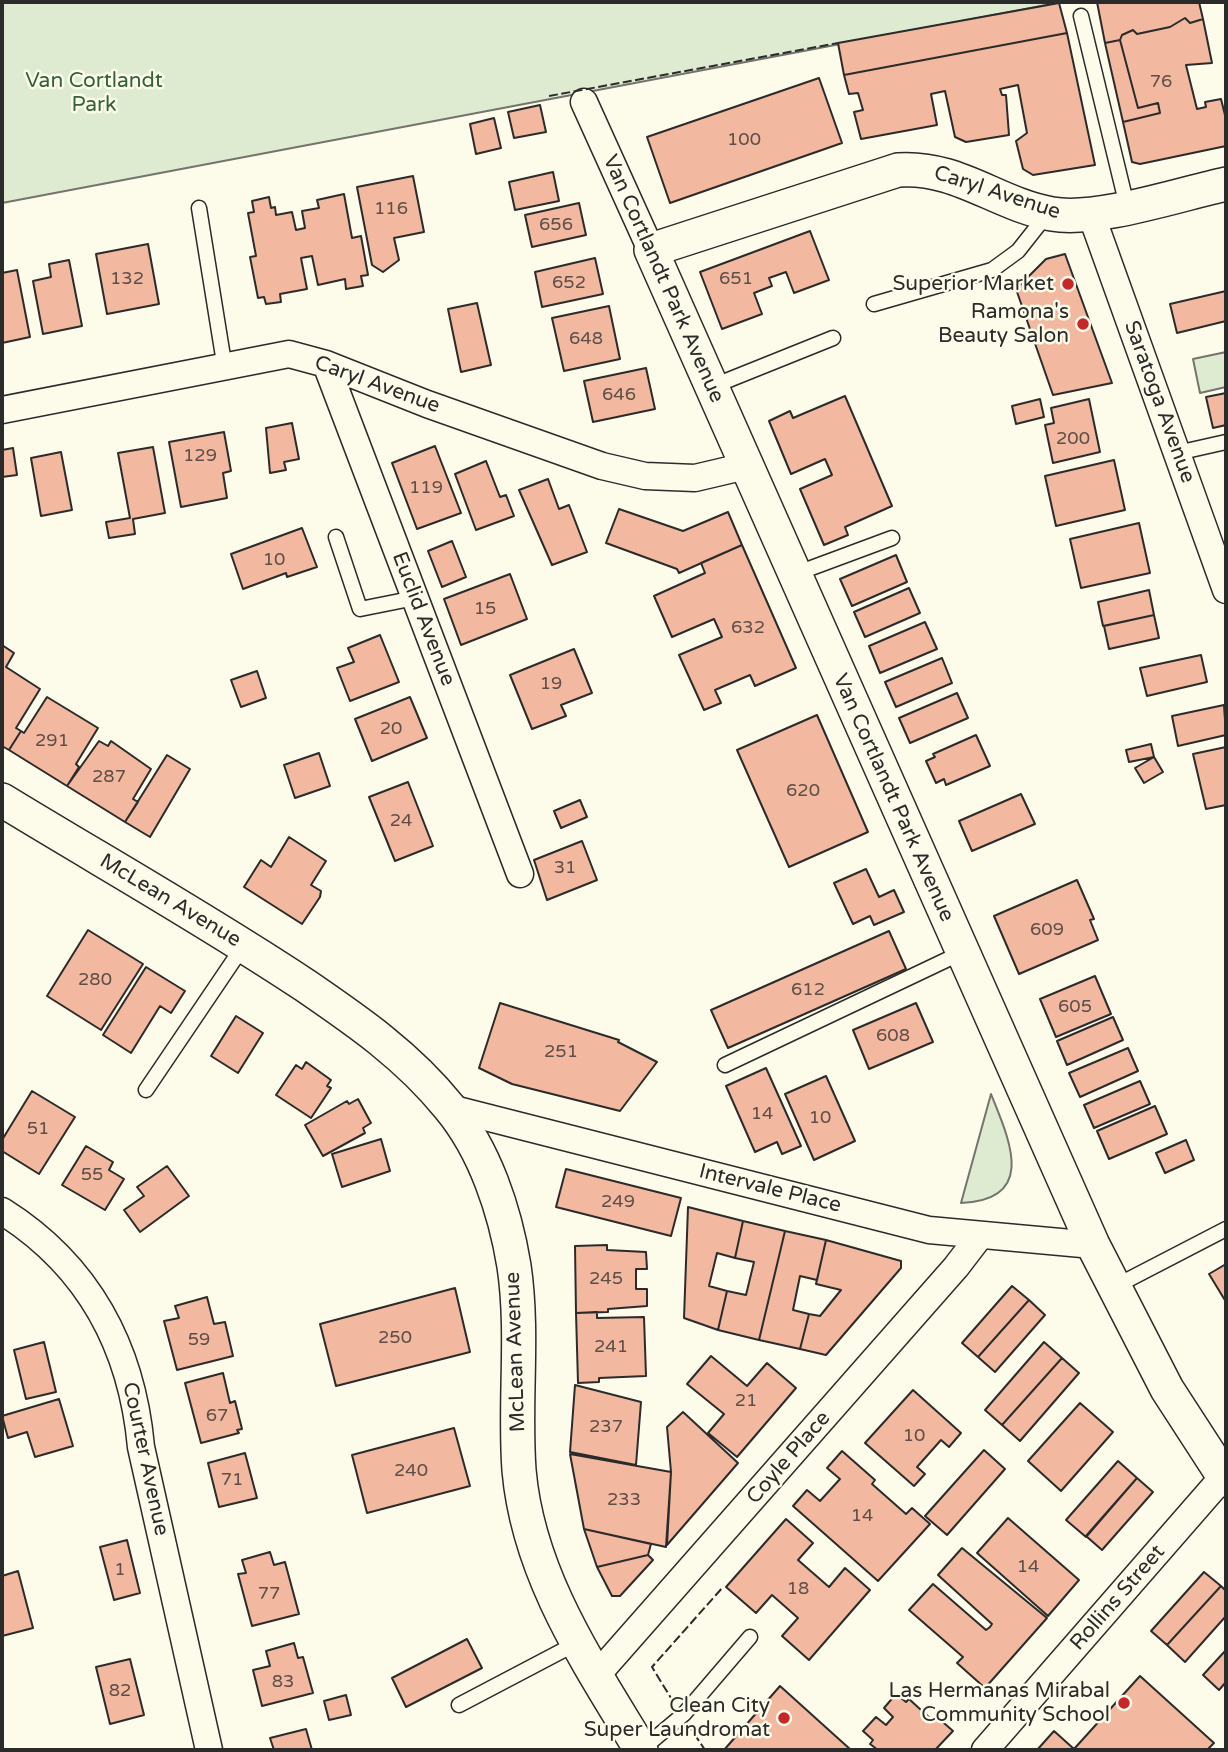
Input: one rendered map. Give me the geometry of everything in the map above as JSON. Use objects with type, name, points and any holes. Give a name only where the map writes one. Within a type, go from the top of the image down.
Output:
[{"type":"street","name":"Van Cortlandt Park Avenue","points":[[584,102],[1093,1245],[1167,1389],[1225,1478]]},
{"type":"street","name":"Caryl Avenue","points":[[650,250],[883,173],[934,170],[1048,213],[1091,214],[1226,184]]},
{"type":"street","name":"Saratoga Avenue","points":[[1091,214],[1226,590]]},
{"type":"street","name":"Caryl Avenue","points":[[2,411],[225,369],[289,354],[326,364],[426,404],[602,466],[646,476],[695,478],[746,466]]},
{"type":"street","name":"Euclid Avenue","points":[[326,364],[520,874]]},
{"type":"street","name":"McLean Avenue","points":[[4,807],[244,945],[385,1041],[450,1108],[486,1171],[509,1241],[519,1310],[518,1443],[525,1510],[544,1577],[577,1643],[641,1750]]},
{"type":"street","name":"Intervale Place","points":[[450,1108],[929,1230],[979,1237],[1093,1245]]},
{"type":"street","name":"Courter Avenue","points":[[2,1211],[32,1230],[75,1272],[116,1340],[137,1404],[141,1447],[209,1750]]},
{"type":"street","name":"Coyle Place","points":[[596,1676],[956,1268],[979,1237]]},
{"type":"street","name":"Rollins Street","points":[[985,1750],[1225,1478]]},
{"type":"lane","points":[[1082,16],[1127,206]]},
{"type":"lane","points":[[198,208],[225,369]]},
{"type":"lane","points":[[874,304],[992,270],[1018,251],[1048,213]]},
{"type":"lane","points":[[711,387],[833,338]]},
{"type":"lane","points":[[1177,453],[1226,442]]},
{"type":"lane","points":[[336,537],[360,609],[415,598]]},
{"type":"lane","points":[[794,575],[892,538]]},
{"type":"lane","points":[[146,1090],[244,945]]},
{"type":"lane","points":[[725,1065],[961,953]]},
{"type":"lane","points":[[1114,1287],[1226,1229]]},
{"type":"lane","points":[[641,1750],[684,1714],[750,1637]]},
{"type":"lane","points":[[459,1705],[577,1643]]},
{"type":"green space","name":"Van Cortlandt Park","points":[[2,2],[1062,2],[2,203]]},
{"type":"green space","points":[[1226,352],[1226,387],[1200,393],[1193,359]]},
{"type":"green space","points":[[991,1094],[1010,1147],[1012,1164],[1009,1179],[1001,1191],[985,1199],[961,1203]]},
{"type":"building","points":[[1097,2],[1199,2],[1203,19],[1190,23],[1185,18],[1170,27],[1137,34],[1133,30],[1122,35],[1120,40],[1105,43]]},
{"type":"building","points":[[1059,3],[1067,33],[844,75],[838,43]]},
{"type":"building","points":[[1185,18],[1190,23],[1203,19],[1212,63],[1186,65],[1197,109],[1206,107],[1205,102],[1221,99],[1226,119],[1226,146],[1140,164],[1132,162],[1123,122],[1160,113],[1158,103],[1138,108],[1120,40],[1122,35],[1133,30],[1137,34],[1170,27]]},
{"type":"building","points":[[1067,33],[1095,165],[1033,175],[1023,169],[1016,141],[1027,133],[1018,85],[1000,89],[1002,95],[1006,95],[1009,135],[966,142],[955,137],[945,91],[931,94],[937,125],[861,139],[854,112],[863,110],[858,93],[849,94],[844,75]]},
{"type":"building","points":[[1120,40],[1138,108],[1158,103],[1160,113],[1123,122],[1105,43]]},
{"type":"building","points":[[819,78],[842,143],[670,203],[647,137]]},
{"type":"building","points":[[540,105],[546,132],[514,138],[508,112]]},
{"type":"building","points":[[494,118],[501,148],[476,154],[470,124]]},
{"type":"building","points":[[553,172],[559,201],[515,210],[509,182]]},
{"type":"building","points":[[413,176],[424,232],[394,238],[399,260],[383,272],[372,265],[357,187]]},
{"type":"building","points":[[344,194],[352,238],[361,236],[368,275],[361,276],[363,286],[346,289],[345,279],[318,285],[312,256],[301,258],[307,289],[280,294],[281,302],[266,304],[264,297],[258,298],[250,257],[256,256],[248,213],[254,212],[252,201],[269,197],[271,208],[275,207],[276,215],[292,212],[296,230],[305,228],[302,211],[319,208],[317,200]]},
{"type":"building","points":[[579,203],[586,235],[532,247],[525,215]]},
{"type":"building","points":[[810,231],[829,280],[794,293],[786,272],[769,278],[772,286],[754,293],[762,314],[722,329],[700,272]]},
{"type":"building","points":[[148,244],[159,304],[107,314],[96,254]]},
{"type":"building","points":[[1065,254],[1112,383],[1053,395],[1016,289],[1046,259]]},
{"type":"building","points":[[595,258],[603,294],[542,307],[535,272]]},
{"type":"building","points":[[69,260],[82,326],[43,334],[33,281],[51,277],[49,264]]},
{"type":"building","points":[[17,270],[30,337],[2,343],[2,273]]},
{"type":"building","points":[[1226,291],[1226,321],[1177,333],[1170,304]]},
{"type":"building","points":[[477,303],[491,365],[461,372],[448,309]]},
{"type":"building","points":[[609,306],[620,359],[564,371],[552,318]]},
{"type":"building","points":[[646,368],[655,409],[593,422],[584,381]]},
{"type":"building","points":[[1226,393],[1226,425],[1213,428],[1206,397]]},
{"type":"building","points":[[845,396],[892,506],[845,527],[848,535],[824,545],[800,489],[832,475],[825,459],[791,474],[769,421],[790,411],[793,418]]},
{"type":"building","points":[[1040,399],[1044,417],[1016,424],[1012,406]]},
{"type":"building","points":[[1089,399],[1100,452],[1053,463],[1045,425],[1054,423],[1051,408]]},
{"type":"building","points":[[292,423],[299,459],[284,462],[286,470],[270,473],[266,428]]},
{"type":"building","points":[[224,432],[231,471],[223,473],[227,498],[181,507],[169,442]]},
{"type":"building","points":[[435,446],[461,513],[417,529],[392,463]]},
{"type":"building","points":[[153,447],[165,513],[133,519],[135,534],[109,538],[106,522],[130,518],[118,453]]},
{"type":"building","points":[[13,448],[17,475],[2,477],[2,450]]},
{"type":"building","points":[[61,452],[72,510],[41,516],[31,458]]},
{"type":"building","points":[[1114,460],[1125,510],[1056,526],[1045,476]]},
{"type":"building","points":[[486,461],[500,497],[506,495],[514,516],[476,530],[455,474]]},
{"type":"building","points":[[548,479],[559,509],[569,505],[587,552],[552,565],[519,490]]},
{"type":"building","points":[[619,509],[683,531],[728,512],[742,545],[679,573],[677,569],[606,543]]},
{"type":"building","points":[[1139,523],[1150,573],[1081,588],[1070,539]]},
{"type":"building","points":[[302,528],[317,567],[287,577],[286,573],[243,589],[231,554]]},
{"type":"building","points":[[452,541],[466,577],[442,587],[428,551]]},
{"type":"building","points":[[742,545],[796,668],[755,686],[750,675],[715,690],[721,703],[704,710],[679,655],[722,637],[714,619],[672,637],[654,596],[705,573],[701,563]]},
{"type":"building","points":[[896,555],[907,582],[852,606],[840,579]]},
{"type":"building","points":[[510,574],[527,619],[461,645],[444,599]]},
{"type":"building","points":[[909,588],[920,613],[865,637],[854,612]]},
{"type":"building","points":[[1149,590],[1154,615],[1103,626],[1098,602]]},
{"type":"building","points":[[1154,615],[1159,638],[1109,649],[1104,626]]},
{"type":"building","points":[[925,622],[937,649],[880,673],[869,646]]},
{"type":"building","points":[[380,635],[399,682],[350,701],[337,668],[354,662],[348,648]]},
{"type":"building","points":[[2,645],[14,653],[6,667],[40,689],[16,728],[21,731],[9,750],[2,746]]},
{"type":"building","points":[[574,649],[592,693],[561,705],[566,716],[532,729],[510,675]]},
{"type":"building","points":[[1201,655],[1207,682],[1147,696],[1140,668]]},
{"type":"building","points":[[942,658],[952,683],[896,707],[885,682]]},
{"type":"building","points":[[257,671],[266,698],[241,707],[231,680]]},
{"type":"building","points":[[957,693],[968,718],[910,743],[899,718]]},
{"type":"building","points":[[47,697],[98,728],[76,764],[79,767],[67,786],[9,750],[21,731],[24,733]]},
{"type":"building","points":[[410,697],[427,738],[372,761],[355,719]]},
{"type":"building","points":[[1224,705],[1226,735],[1178,746],[1172,716]]},
{"type":"building","points":[[817,715],[868,832],[789,867],[737,750]]},
{"type":"building","points":[[976,735],[990,766],[946,785],[944,779],[936,783],[926,761],[935,757],[933,754]]},
{"type":"building","points":[[99,741],[108,746],[111,741],[151,769],[133,799],[138,802],[125,822],[67,786]]},
{"type":"building","points":[[1151,744],[1154,757],[1129,762],[1126,750]]},
{"type":"building","points":[[1226,747],[1226,805],[1206,809],[1193,754]]},
{"type":"building","points":[[319,753],[330,786],[295,798],[284,765]]},
{"type":"building","points":[[167,755],[190,769],[150,837],[125,822]]},
{"type":"building","points":[[1154,757],[1163,772],[1144,783],[1135,768]]},
{"type":"building","points":[[408,782],[433,846],[395,861],[369,797]]},
{"type":"building","points":[[1021,794],[1035,824],[972,851],[959,821]]},
{"type":"building","points":[[580,800],[587,817],[561,828],[554,811]]},
{"type":"building","points":[[289,837],[326,861],[311,885],[321,891],[320,897],[302,924],[244,887],[261,860],[271,867]]},
{"type":"building","points":[[582,841],[597,880],[547,900],[534,860]]},
{"type":"building","points":[[866,869],[879,897],[894,890],[904,912],[874,925],[870,916],[853,924],[834,883]]},
{"type":"building","points":[[1077,880],[1094,919],[1090,920],[1098,940],[1019,974],[994,916]]},
{"type":"building","points":[[88,930],[143,964],[101,1030],[47,996]]},
{"type":"building","points":[[889,931],[906,969],[728,1048],[711,1010]]},
{"type":"building","points":[[146,967],[185,991],[171,1013],[160,1006],[131,1053],[103,1035]]},
{"type":"building","points":[[1095,976],[1111,1014],[1056,1037],[1040,999]]},
{"type":"building","points":[[500,1003],[619,1040],[618,1042],[657,1062],[620,1111],[512,1084],[479,1068]]},
{"type":"building","points":[[916,1003],[933,1042],[869,1069],[853,1030]]},
{"type":"building","points":[[236,1016],[263,1033],[238,1073],[211,1056]]},
{"type":"building","points":[[1113,1017],[1123,1040],[1067,1065],[1057,1041]]},
{"type":"building","points":[[1128,1048],[1138,1071],[1080,1097],[1069,1073]]},
{"type":"building","points":[[306,1062],[331,1080],[327,1086],[331,1088],[311,1118],[276,1095],[296,1065],[302,1069]]},
{"type":"building","points":[[766,1068],[801,1146],[782,1154],[777,1142],[755,1152],[726,1086]]},
{"type":"building","points":[[826,1076],[855,1141],[814,1160],[785,1094]]},
{"type":"building","points":[[1140,1081],[1150,1104],[1094,1128],[1084,1105]]},
{"type":"building","points":[[32,1091],[75,1117],[39,1174],[2,1151],[2,1140]]},
{"type":"building","points":[[358,1099],[371,1123],[363,1128],[365,1133],[323,1156],[305,1125],[347,1101],[349,1104]]},
{"type":"building","points":[[1155,1106],[1167,1134],[1109,1159],[1097,1131]]},
{"type":"building","points":[[381,1139],[390,1171],[342,1187],[332,1154]]},
{"type":"building","points":[[1186,1140],[1194,1160],[1165,1173],[1156,1153]]},
{"type":"building","points":[[86,1146],[113,1162],[109,1170],[124,1179],[105,1210],[62,1185]]},
{"type":"building","points":[[167,1166],[189,1196],[140,1232],[124,1210],[144,1196],[137,1187]]},
{"type":"building","points":[[566,1169],[681,1198],[671,1236],[556,1207]]},
{"type":"building","points":[[688,1207],[743,1221],[735,1258],[717,1253],[709,1286],[727,1291],[718,1330],[684,1318]]},
{"type":"building","points":[[743,1221],[785,1231],[759,1340],[718,1330],[727,1291],[746,1295],[754,1262],[735,1258]]},
{"type":"building","points":[[785,1231],[826,1240],[817,1280],[800,1276],[793,1310],[809,1314],[800,1349],[759,1340]]},
{"type":"building","points":[[826,1240],[901,1261],[901,1268],[826,1355],[800,1349],[809,1314],[820,1316],[841,1290],[816,1284]]},
{"type":"building","points":[[607,1245],[607,1250],[646,1252],[647,1269],[636,1269],[636,1289],[647,1289],[647,1306],[608,1309],[608,1312],[576,1313],[575,1246]]},
{"type":"building","points":[[1226,1264],[1226,1302],[1209,1274]]},
{"type":"building","points":[[1012,1286],[1029,1300],[978,1357],[962,1343]]},
{"type":"building","points":[[455,1288],[470,1352],[336,1386],[320,1324]]},
{"type":"building","points":[[207,1297],[214,1324],[225,1322],[233,1356],[177,1370],[164,1321],[179,1318],[175,1306]]},
{"type":"building","points":[[1029,1300],[1045,1315],[995,1372],[978,1357]]},
{"type":"building","points":[[597,1312],[597,1318],[644,1317],[646,1376],[599,1378],[599,1382],[578,1383],[576,1313]]},
{"type":"building","points":[[44,1342],[56,1392],[26,1399],[14,1350]]},
{"type":"building","points":[[1044,1342],[1062,1358],[1002,1425],[985,1410]]},
{"type":"building","points":[[711,1356],[747,1386],[767,1363],[796,1388],[737,1457],[708,1433],[724,1414],[687,1384]]},
{"type":"building","points":[[1062,1358],[1079,1373],[1020,1441],[1002,1425]]},
{"type":"building","points":[[223,1373],[230,1403],[235,1401],[242,1429],[237,1430],[239,1433],[201,1443],[185,1383]]},
{"type":"building","points":[[575,1385],[641,1402],[636,1465],[570,1452]]},
{"type":"building","points":[[913,1390],[961,1433],[949,1447],[941,1440],[917,1467],[925,1474],[914,1486],[865,1443]]},
{"type":"building","points":[[59,1399],[73,1446],[35,1457],[27,1432],[8,1438],[2,1416]]},
{"type":"building","points":[[1080,1403],[1113,1432],[1061,1491],[1028,1461]]},
{"type":"building","points":[[683,1412],[738,1463],[667,1545],[671,1472],[667,1427]]},
{"type":"building","points":[[454,1428],[470,1486],[367,1513],[352,1455]]},
{"type":"building","points":[[984,1450],[1005,1469],[947,1535],[925,1516]]},
{"type":"building","points":[[842,1451],[875,1480],[872,1484],[906,1514],[912,1508],[930,1524],[878,1581],[793,1506],[807,1490],[820,1501],[840,1479],[827,1468]]},
{"type":"building","points":[[245,1453],[257,1498],[219,1507],[208,1463]]},
{"type":"building","points":[[570,1454],[671,1472],[666,1547],[584,1529]]},
{"type":"building","points":[[1118,1461],[1137,1478],[1086,1537],[1066,1520]]},
{"type":"building","points":[[1137,1478],[1153,1492],[1102,1550],[1086,1536]]},
{"type":"building","points":[[1008,1518],[1079,1580],[1048,1616],[977,1553]]},
{"type":"building","points":[[786,1519],[813,1543],[798,1560],[829,1587],[845,1568],[870,1590],[809,1660],[782,1636],[798,1618],[772,1595],[756,1613],[726,1587]]},
{"type":"building","points":[[584,1529],[651,1544],[648,1555],[597,1567]]},
{"type":"building","points":[[127,1540],[140,1593],[114,1600],[100,1547]]},
{"type":"building","points":[[962,1548],[1047,1618],[985,1688],[957,1663],[963,1657],[909,1610],[933,1584],[986,1630],[990,1627],[992,1624],[938,1575]]},
{"type":"building","points":[[270,1552],[274,1565],[285,1562],[299,1614],[252,1626],[238,1574],[246,1573],[242,1560]]},
{"type":"building","points":[[648,1555],[653,1560],[620,1596],[612,1596],[597,1567]]},
{"type":"building","points":[[18,1571],[33,1628],[2,1636],[2,1576]]},
{"type":"building","points":[[1204,1572],[1221,1586],[1167,1645],[1151,1631]]},
{"type":"building","points":[[1221,1586],[1226,1591],[1226,1616],[1185,1662],[1167,1645]]},
{"type":"building","points":[[467,1639],[482,1668],[406,1707],[392,1678]]},
{"type":"building","points":[[294,1643],[298,1658],[303,1657],[313,1693],[262,1706],[253,1670],[270,1666],[266,1651]]},
{"type":"building","points":[[1226,1650],[1226,1682],[1219,1690],[1203,1675]]},
{"type":"building","points":[[130,1659],[144,1715],[110,1724],[96,1667]]},
{"type":"building","name":"Las Hermanas Mirabal Community School","points":[[1140,1676],[1214,1743],[1207,1750],[1037,1750],[1054,1731],[1074,1749]]},
{"type":"building","name":"Clean City Super Laundromat","points":[[780,1686],[851,1750],[724,1750]]},
{"type":"building","points":[[896,1694],[906,1702],[909,1699],[932,1720],[936,1716],[953,1731],[935,1750],[878,1750],[870,1744],[873,1740],[863,1731],[876,1717],[886,1725],[893,1717],[884,1708]]},
{"type":"building","points":[[346,1695],[351,1715],[329,1720],[324,1701]]},
{"type":"building","points":[[306,1729],[312,1750],[274,1750],[270,1738]]},
{"type":"fence","points":[[549,96],[838,43]]},
{"type":"fence","points":[[674,1703],[652,1667],[723,1587]]},
{"type":"fence","points":[[687,1723],[705,1750]]},
{"type":"place","name":"Superior Market","points":[[1068,284]]},
{"type":"place","name":"Ramona's Beauty Salon","points":[[1083,324]]},
{"type":"place","name":"Las Hermanas Mirabal Community School","points":[[1124,1703]]},
{"type":"place","name":"Clean City Super Laundromat","points":[[784,1718]]}]
